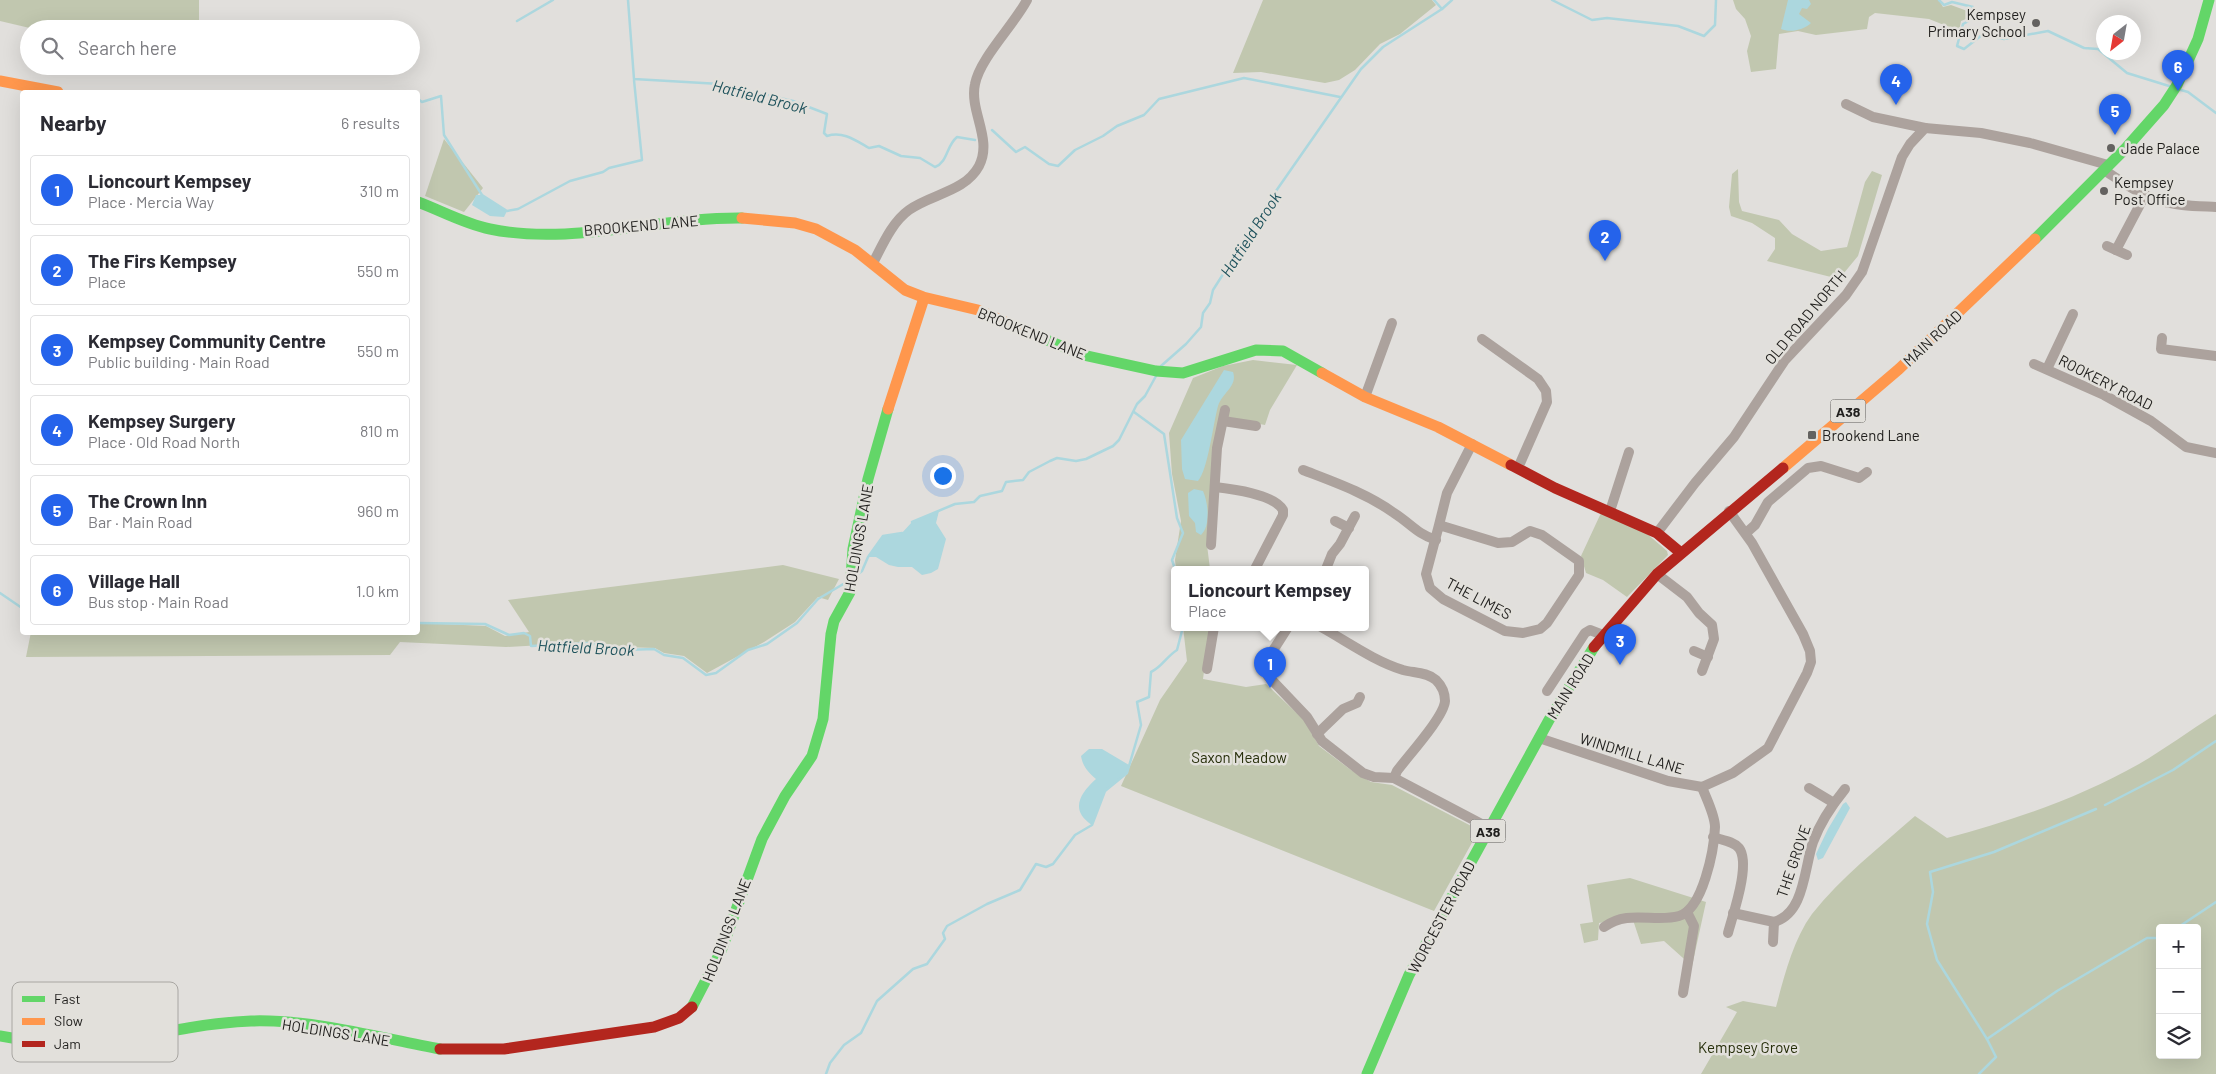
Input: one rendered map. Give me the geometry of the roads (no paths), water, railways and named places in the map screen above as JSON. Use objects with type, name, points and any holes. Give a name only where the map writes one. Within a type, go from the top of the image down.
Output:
[{"type":"street","points":[[873,264],[884,244],[907,212],[965,182],[979,165],[983,148],[974,93],[977,77],[984,63],[1014,23],[1027,0]]},
{"type":"street","name":"MAIN ROAD","points":[[1539,738],[1581,666],[1603,635],[1657,574],[1729,511],[1899,369],[2000,274],[2145,128],[2174,89],[2198,39],[2209,0]]},
{"type":"street","points":[[0,81],[47,90]]},
{"type":"street","points":[[1846,104],[1873,117],[1925,128],[1981,133],[2030,143],[2106,168],[2145,195],[2172,204],[2216,208]]},
{"type":"street","name":"OLD ROAD NORTH","points":[[1657,533],[1695,483],[1734,437],[1785,360],[1846,294],[1862,272],[1902,157],[1910,144],[1925,128]]},
{"type":"street","points":[[2127,255],[2111,248],[2145,195]]},
{"type":"street","name":"BROOKEND LANE","points":[[420,203],[475,226],[512,232],[566,232],[719,219],[774,219],[796,223],[831,235],[849,245],[894,284],[924,298],[978,310],[1079,354],[1151,371],[1183,373],[1235,355],[1265,349],[1279,350],[1365,397],[1472,444],[1555,488],[1657,533],[1681,553]]},
{"type":"street","name":"HOLDINGS LANE","points":[[178,1032],[220,1024],[271,1022],[308,1025],[442,1048],[504,1050],[654,1027],[687,1012],[701,994],[721,951],[746,878],[762,839],[785,796],[804,770],[817,742],[822,719],[831,634],[834,621],[850,592],[853,549],[868,479],[886,412],[910,346],[924,298]]},
{"type":"street","points":[[2047,369],[2073,314]]},
{"type":"street","points":[[1365,397],[1392,323]]},
{"type":"street","points":[[2162,338],[2161,349],[2216,356]]},
{"type":"street","points":[[1482,339],[1538,379],[1546,391],[1547,402],[1518,468]]},
{"type":"street","name":"ROOKERY ROAD","points":[[2034,364],[2112,399],[2152,421],[2186,447],[2216,452]]},
{"type":"street","points":[[1211,545],[1217,448],[1224,415],[1256,426]]},
{"type":"street","name":"THE LIMES","points":[[1439,525],[1498,543],[1512,542],[1530,531],[1542,535],[1579,561],[1579,575],[1547,623],[1540,629],[1523,633],[1505,631],[1442,599],[1430,588],[1426,574],[1447,493],[1472,444]]},
{"type":"street","points":[[1610,511],[1629,452]]},
{"type":"street","points":[[1746,533],[1755,524],[1768,502],[1808,468],[1821,466],[1859,478],[1867,472]]},
{"type":"street","points":[[1303,470],[1336,481],[1394,512],[1421,535],[1436,540]]},
{"type":"street","points":[[1215,487],[1237,490],[1274,500],[1283,510],[1280,521],[1257,566]]},
{"type":"street","points":[[1604,927],[1612,921],[1637,916],[1670,918],[1687,912],[1701,894],[1714,838],[1715,825],[1702,787],[1733,773],[1768,748],[1801,688],[1811,662],[1810,651],[1803,634],[1746,533],[1729,511]]},
{"type":"street","points":[[1327,566],[1332,554],[1356,516]]},
{"type":"street","points":[[1335,521],[1349,528]]},
{"type":"street","points":[[1657,574],[1687,596],[1699,613],[1712,625],[1714,639],[1702,671]]},
{"type":"street","name":"MAIN ROAD","points":[[1547,691],[1585,633],[1590,630],[1603,635]]},
{"type":"street","points":[[1207,669],[1213,631]]},
{"type":"street","points":[[1283,631],[1267,660],[1268,676],[1307,717],[1322,741],[1363,773],[1374,777],[1394,778],[1490,828]]},
{"type":"street","points":[[1328,631],[1383,663],[1407,672],[1429,676],[1436,680],[1444,692],[1445,700],[1440,713],[1397,770],[1394,778]]},
{"type":"street","points":[[1694,652],[1708,658]]},
{"type":"street","points":[[1317,734],[1343,709],[1357,703],[1360,697]]},
{"type":"street","name":"WINDMILL LANE","points":[[1539,738],[1668,781],[1702,787]]},
{"type":"street","name":"WORCESTER ROAD","points":[[1367,1074],[1409,976],[1539,738]]},
{"type":"street","points":[[1809,788],[1834,803]]},
{"type":"street","name":"THE GROVE","points":[[1774,922],[1784,918],[1793,908],[1798,898],[1813,842],[1834,803],[1845,789]]},
{"type":"street","points":[[1714,838],[1735,844],[1742,854],[1741,883],[1728,932]]},
{"type":"street","points":[[1682,993],[1694,926],[1687,912]]},
{"type":"street","points":[[1733,913],[1774,922],[1773,942]]},
{"type":"water","points":[[1788,0],[1809,0],[1811,4],[1807,9],[1802,8],[1799,14],[1811,23],[1797,30],[1788,31],[1781,29]]},
{"type":"water","points":[[476,195],[482,195],[507,211],[504,217],[490,216],[472,205]]},
{"type":"water","points":[[1224,370],[1233,372],[1234,377],[1232,385],[1218,406],[1205,467],[1198,481],[1185,479],[1182,469],[1181,440]]},
{"type":"water","points":[[1194,489],[1203,491],[1207,507],[1206,526],[1201,535],[1196,532],[1195,523],[1189,516],[1188,493]]},
{"type":"water","points":[[939,511],[936,523],[946,539],[938,569],[922,575],[912,567],[889,565],[876,557],[868,557],[883,536],[901,534],[912,522]]},
{"type":"water","points":[[1089,749],[1102,749],[1129,765],[1127,773],[1105,791],[1092,825],[1085,820],[1079,808],[1081,796],[1096,779],[1086,769],[1081,756]]},
{"type":"water","points":[[1846,802],[1850,808],[1823,858],[1818,860],[1816,854],[1828,829]]},
{"type":"waterway","points":[[517,21],[553,0]]},
{"type":"waterway","name":"Hatfield Brook","points":[[628,0],[634,79],[720,84],[793,101],[827,114],[824,133],[827,136],[844,135],[869,148],[879,146],[901,156],[920,158],[935,167],[945,158],[957,137],[975,140]]},
{"type":"waterway","points":[[1434,0],[1442,9]]},
{"type":"waterway","name":"Hatfield Brook","points":[[1161,366],[1186,344],[1201,327],[1203,313],[1210,303],[1213,290],[1276,191],[1361,69],[1383,47],[1442,9],[1452,0]]},
{"type":"waterway","name":"Hatfield Brook","points":[[1552,0],[1592,20],[1607,18],[1678,26],[1704,36],[1715,25],[1716,0]]},
{"type":"waterway","name":"Hatfield Brook","points":[[1939,0],[1944,5],[1952,2],[1973,7],[1976,17],[1963,24],[1957,46],[1964,49],[1982,35],[2004,39],[2048,31],[2084,48],[2098,49],[2127,73],[2169,86]]},
{"type":"waterway","name":"Hatfield Brook","points":[[992,130],[1016,152],[1025,147],[1049,164],[1058,166],[1075,150],[1103,136],[1117,126],[1144,115],[1159,99],[1244,78],[1340,97]]},
{"type":"waterway","points":[[420,100],[422,102],[441,96],[444,135],[482,195],[507,211],[518,209],[570,181],[603,172],[609,168],[642,160],[634,80]]},
{"type":"waterway","name":"Hatfield Brook","points":[[2181,90],[2188,92],[2216,113]]},
{"type":"waterway","name":"Hatfield Brook","points":[[912,522],[955,504],[974,502],[980,496],[1002,491],[1006,482],[1023,480],[1029,472],[1057,458],[1076,461],[1086,459],[1113,446],[1119,440],[1137,404],[1145,396],[1156,376]]},
{"type":"waterway","points":[[1134,412],[1164,434],[1177,518],[1183,533],[1172,560],[1174,566]]},
{"type":"waterway","name":"Hatfield Brook","points":[[857,575],[862,571],[868,557],[883,536],[902,533]]},
{"type":"waterway","name":"Hatfield Brook","points":[[420,623],[485,624],[509,635],[524,633],[530,636],[531,646],[588,643],[625,650],[654,649],[664,655],[683,658],[706,675],[716,673],[748,650],[767,644],[797,623],[818,599],[845,583]]},
{"type":"waterway","name":"Hatfield Brook","points":[[0,593],[20,607]]},
{"type":"waterway","points":[[826,1074],[830,1063],[844,1045],[861,1033],[877,1001],[913,969],[927,964],[945,939],[943,933],[947,926],[987,904],[1020,890],[1036,864],[1046,867],[1053,864],[1075,835],[1092,825],[1105,791],[1127,773],[1141,725],[1137,702],[1149,697],[1151,672],[1177,650],[1182,631]]},
{"type":"waterway","points":[[2105,805],[2173,770],[2216,741]]},
{"type":"waterway","points":[[1979,1074],[1996,1057],[1987,1039],[1937,960],[1927,924],[1933,892],[1930,872],[1994,852],[2096,809]]},
{"type":"waterway","points":[[2183,924],[2216,902]]},
{"type":"waterway","points":[[1987,1039],[2057,991],[2147,938],[2156,938]]},
{"type":"place","name":"Kempsey Primary School","points":[[2036,23]]},
{"type":"place","name":"Village Hall","points":[[2178,91]]},
{"type":"place","name":"Kempsey Surgery","points":[[1896,105]]},
{"type":"place","name":"The Crown Inn","points":[[2115,135]]},
{"type":"place","name":"Jade Palace","points":[[2111,148]]},
{"type":"place","name":"Kempsey Post Office","points":[[2104,191]]},
{"type":"place","name":"The Firs Kempsey","points":[[1605,261]]},
{"type":"place","name":"Brookend Lane","points":[[1812,435]]},
{"type":"place","name":"Kempsey Community Centre","points":[[1620,665]]},
{"type":"place","name":"Lioncourt Kempsey","points":[[1270,688]]},
{"type":"park label","name":"Saxon Meadow","points":[[1239,757]]},
{"type":"park label","name":"Kempsey Grove","points":[[1748,1047]]}]
